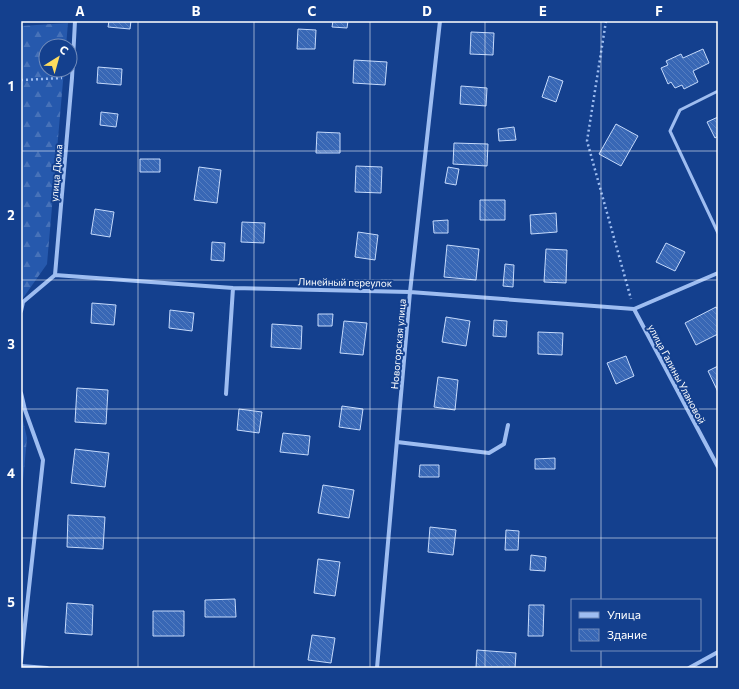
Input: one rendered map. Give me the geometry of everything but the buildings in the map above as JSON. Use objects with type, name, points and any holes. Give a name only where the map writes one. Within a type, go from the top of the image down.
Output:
[{"type":"street","name":"улица Дюма","points":[[74,38],[75,21]]},
{"type":"street","name":"Новогорская улица","points":[[376,668],[410,292],[440,21]]},
{"type":"street","name":"улица Дюма","points":[[55,275],[72,78]]},
{"type":"street","points":[[634,309],[718,273]]},
{"type":"street","name":"Линейный переулок","points":[[55,275],[233,288],[410,292],[634,309]]},
{"type":"street","points":[[21,310],[23,302],[55,275]]},
{"type":"street","points":[[226,394],[233,288]]},
{"type":"street","name":"улица Галины Улановой","points":[[634,309],[718,467]]},
{"type":"street","points":[[21,392],[25,410],[43,460],[21,661]]},
{"type":"street","points":[[397,442],[489,453],[504,444],[508,425]]},
{"type":"street","points":[[689,668],[718,652]]},
{"type":"street","points":[[21,666],[47,668]]},
{"type":"lane","points":[[718,91],[680,110],[670,131],[718,233]]},
{"type":"path","points":[[606,21],[587,141],[634,309]]},
{"type":"path","points":[[21,80],[72,78]]},
{"type":"green space","points":[[68,23],[67,38],[38,38],[38,78],[63,78],[47,264],[21,301],[21,26]]},
{"type":"green space","points":[[21,412],[27,438],[21,502]]}]
